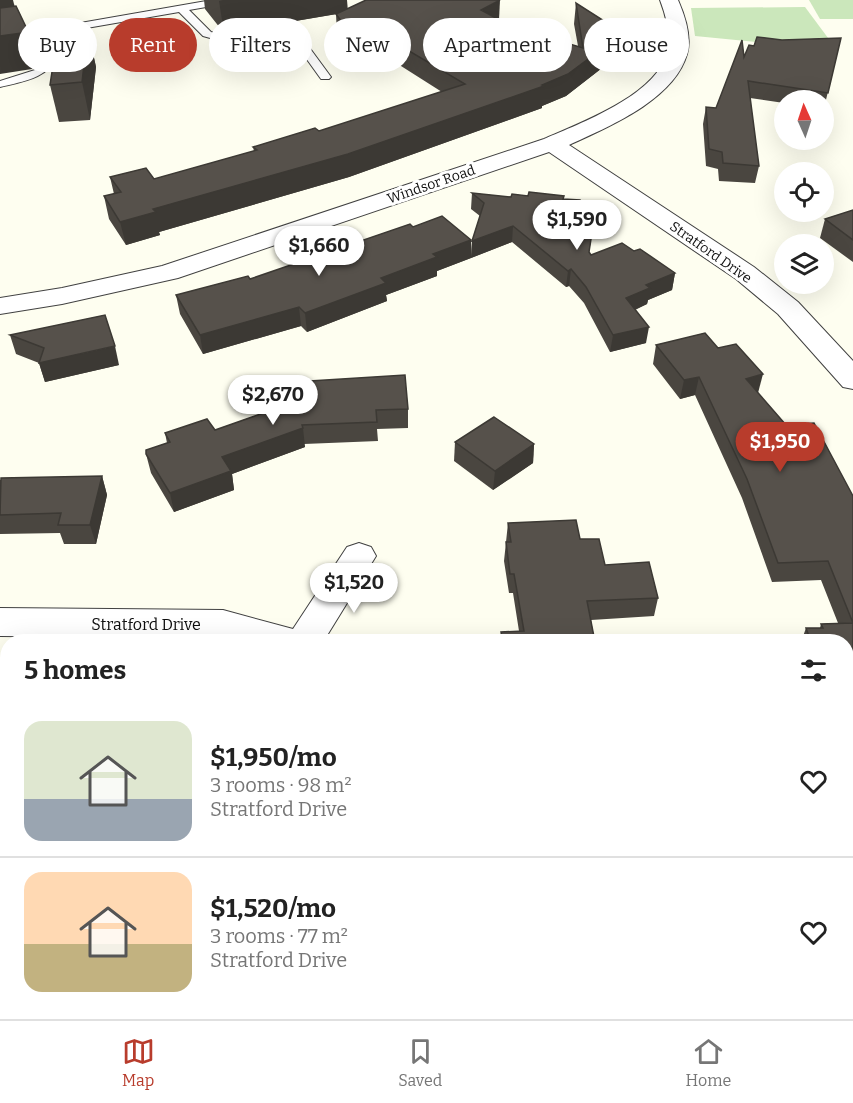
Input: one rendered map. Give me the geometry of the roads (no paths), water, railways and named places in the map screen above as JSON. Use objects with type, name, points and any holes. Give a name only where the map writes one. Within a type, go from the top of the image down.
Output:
[{"type":"street","name":"Windsor Road","points":[[0,306],[62,296],[170,272],[552,144],[639,99],[663,78],[674,61],[678,44],[677,22],[669,0]]},
{"type":"street","name":"Stratford Drive","points":[[552,144],[745,273],[788,308],[853,380]]},
{"type":"street","points":[[309,634],[360,556]]},
{"type":"street","name":"Stratford Drive","points":[[0,622],[223,624],[260,634]]},
{"type":"lane","points":[[97,23],[230,0]]},
{"type":"lane","points":[[181,8],[207,34],[228,40],[282,38],[302,45],[325,77]]},
{"type":"lane","points":[[0,40],[18,37]]},
{"type":"lane","points":[[0,84],[29,78],[40,72]]}]
